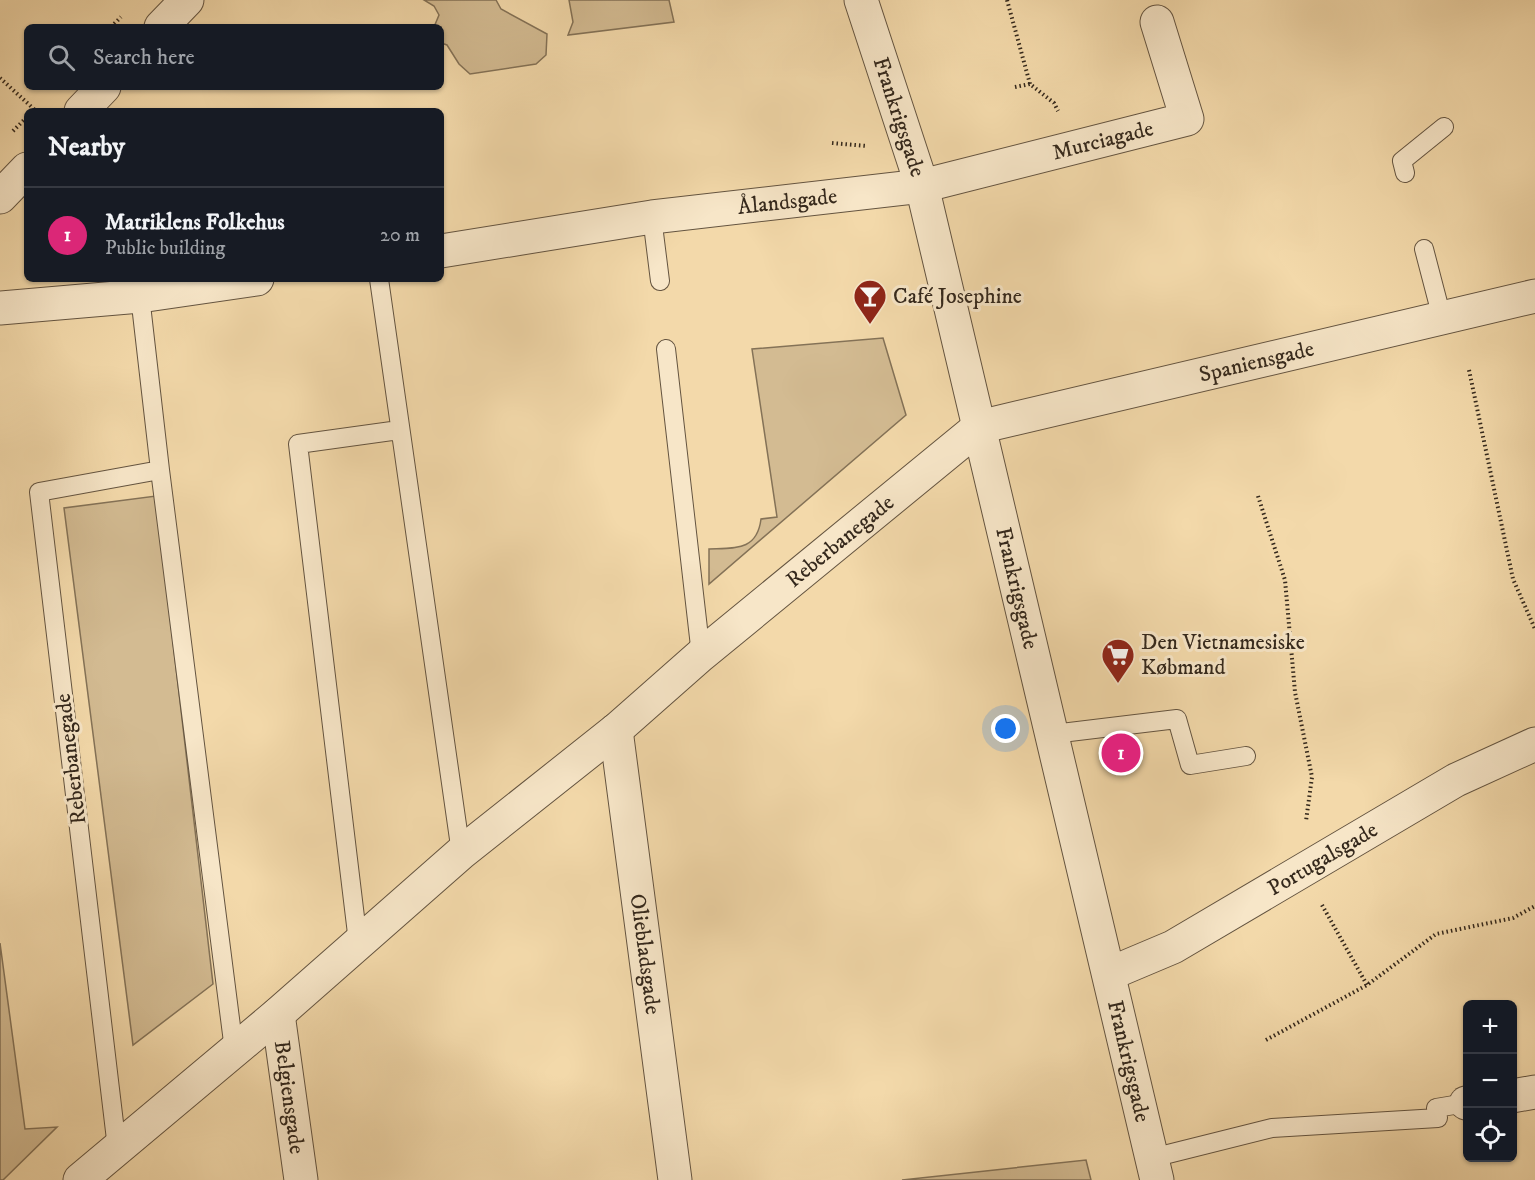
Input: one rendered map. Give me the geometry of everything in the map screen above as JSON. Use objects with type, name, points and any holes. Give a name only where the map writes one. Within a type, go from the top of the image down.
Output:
[{"type":"street","points":[[164,24],[187,0]]},
{"type":"street","name":"Frankrigsgade","points":[[861,0],[922,186],[1155,1169]]},
{"type":"street","name":"Murciagade","points":[[922,186],[1186,119],[1157,22]]},
{"type":"street","points":[[84,108],[101,90]]},
{"type":"street","points":[[0,198],[24,172]]},
{"type":"street","name":"Ålandsgade","points":[[444,251],[652,217],[922,186]]},
{"type":"street","points":[[0,308],[140,296],[236,282]]},
{"type":"street","name":"Spaniensgade","points":[[979,427],[1535,296]]},
{"type":"street","name":"Reberbanegade","points":[[80,1180],[278,1014],[461,853],[616,730],[701,655],[979,427]]},
{"type":"street","name":"Oliebladsgade","points":[[616,730],[675,1180]]},
{"type":"street","name":"Portugalsgade","points":[[1109,974],[1173,947],[1456,780],[1535,744]]},
{"type":"street","name":"Belgiensgade","points":[[278,1014],[301,1180]]},
{"type":"street","points":[[1517,1095],[1535,1092]]},
{"type":"lane","points":[[1405,173],[1402,161],[1444,127]]},
{"type":"lane","points":[[652,217],[660,281]]},
{"type":"lane","points":[[1424,249],[1442,318]]},
{"type":"lane","points":[[379,282],[461,853]]},
{"type":"lane","points":[[140,296],[234,1050]]},
{"type":"lane","points":[[666,349],[701,655]]},
{"type":"lane","points":[[358,942],[298,444],[399,430]]},
{"type":"lane","name":"Reberbanegade","points":[[117,1148],[39,492],[160,470]]},
{"type":"lane","points":[[1053,734],[1177,719],[1190,765],[1246,756]]},
{"type":"lane","points":[[1155,1169],[1272,1128],[1438,1118],[1436,1108],[1463,1104]]},
{"type":"path","points":[[1007,0],[1030,84],[1054,103],[1075,147]]},
{"type":"path","points":[[0,78],[33,108]]},
{"type":"path","points":[[1015,87],[1030,84]]},
{"type":"path","points":[[1469,370],[1513,579],[1535,629]]},
{"type":"path","points":[[1258,496],[1285,580],[1295,692],[1312,777],[1301,857],[1312,888],[1367,985]]},
{"type":"path","points":[[1266,1040],[1367,985],[1436,934],[1513,918],[1535,906]]},
{"type":"shaded area","points":[[424,0],[496,0],[501,9],[547,34],[546,55],[536,64],[470,74],[444,44],[444,24],[435,24],[439,15],[434,6]]},
{"type":"shaded area","points":[[569,0],[669,0],[674,22],[568,35],[573,22]]},
{"type":"shaded area","points":[[883,338],[906,415],[709,584],[709,549],[743,546],[755,537],[761,519],[777,517],[752,349]]},
{"type":"shaded area","points":[[156,496],[213,984],[133,1045],[64,508]]},
{"type":"shaded area","points":[[0,943],[25,1129],[57,1127],[3,1180],[0,1180]]},
{"type":"shaded area","points":[[1086,1160],[1091,1180],[902,1180]]},
{"type":"place","name":"Café Josephine","points":[[870,325]]},
{"type":"place","name":"Den Vietnamesiske Købmand","points":[[1118,684]]},
{"type":"place","name":"Matriklens Folkehus","points":[[1121,753]]}]
